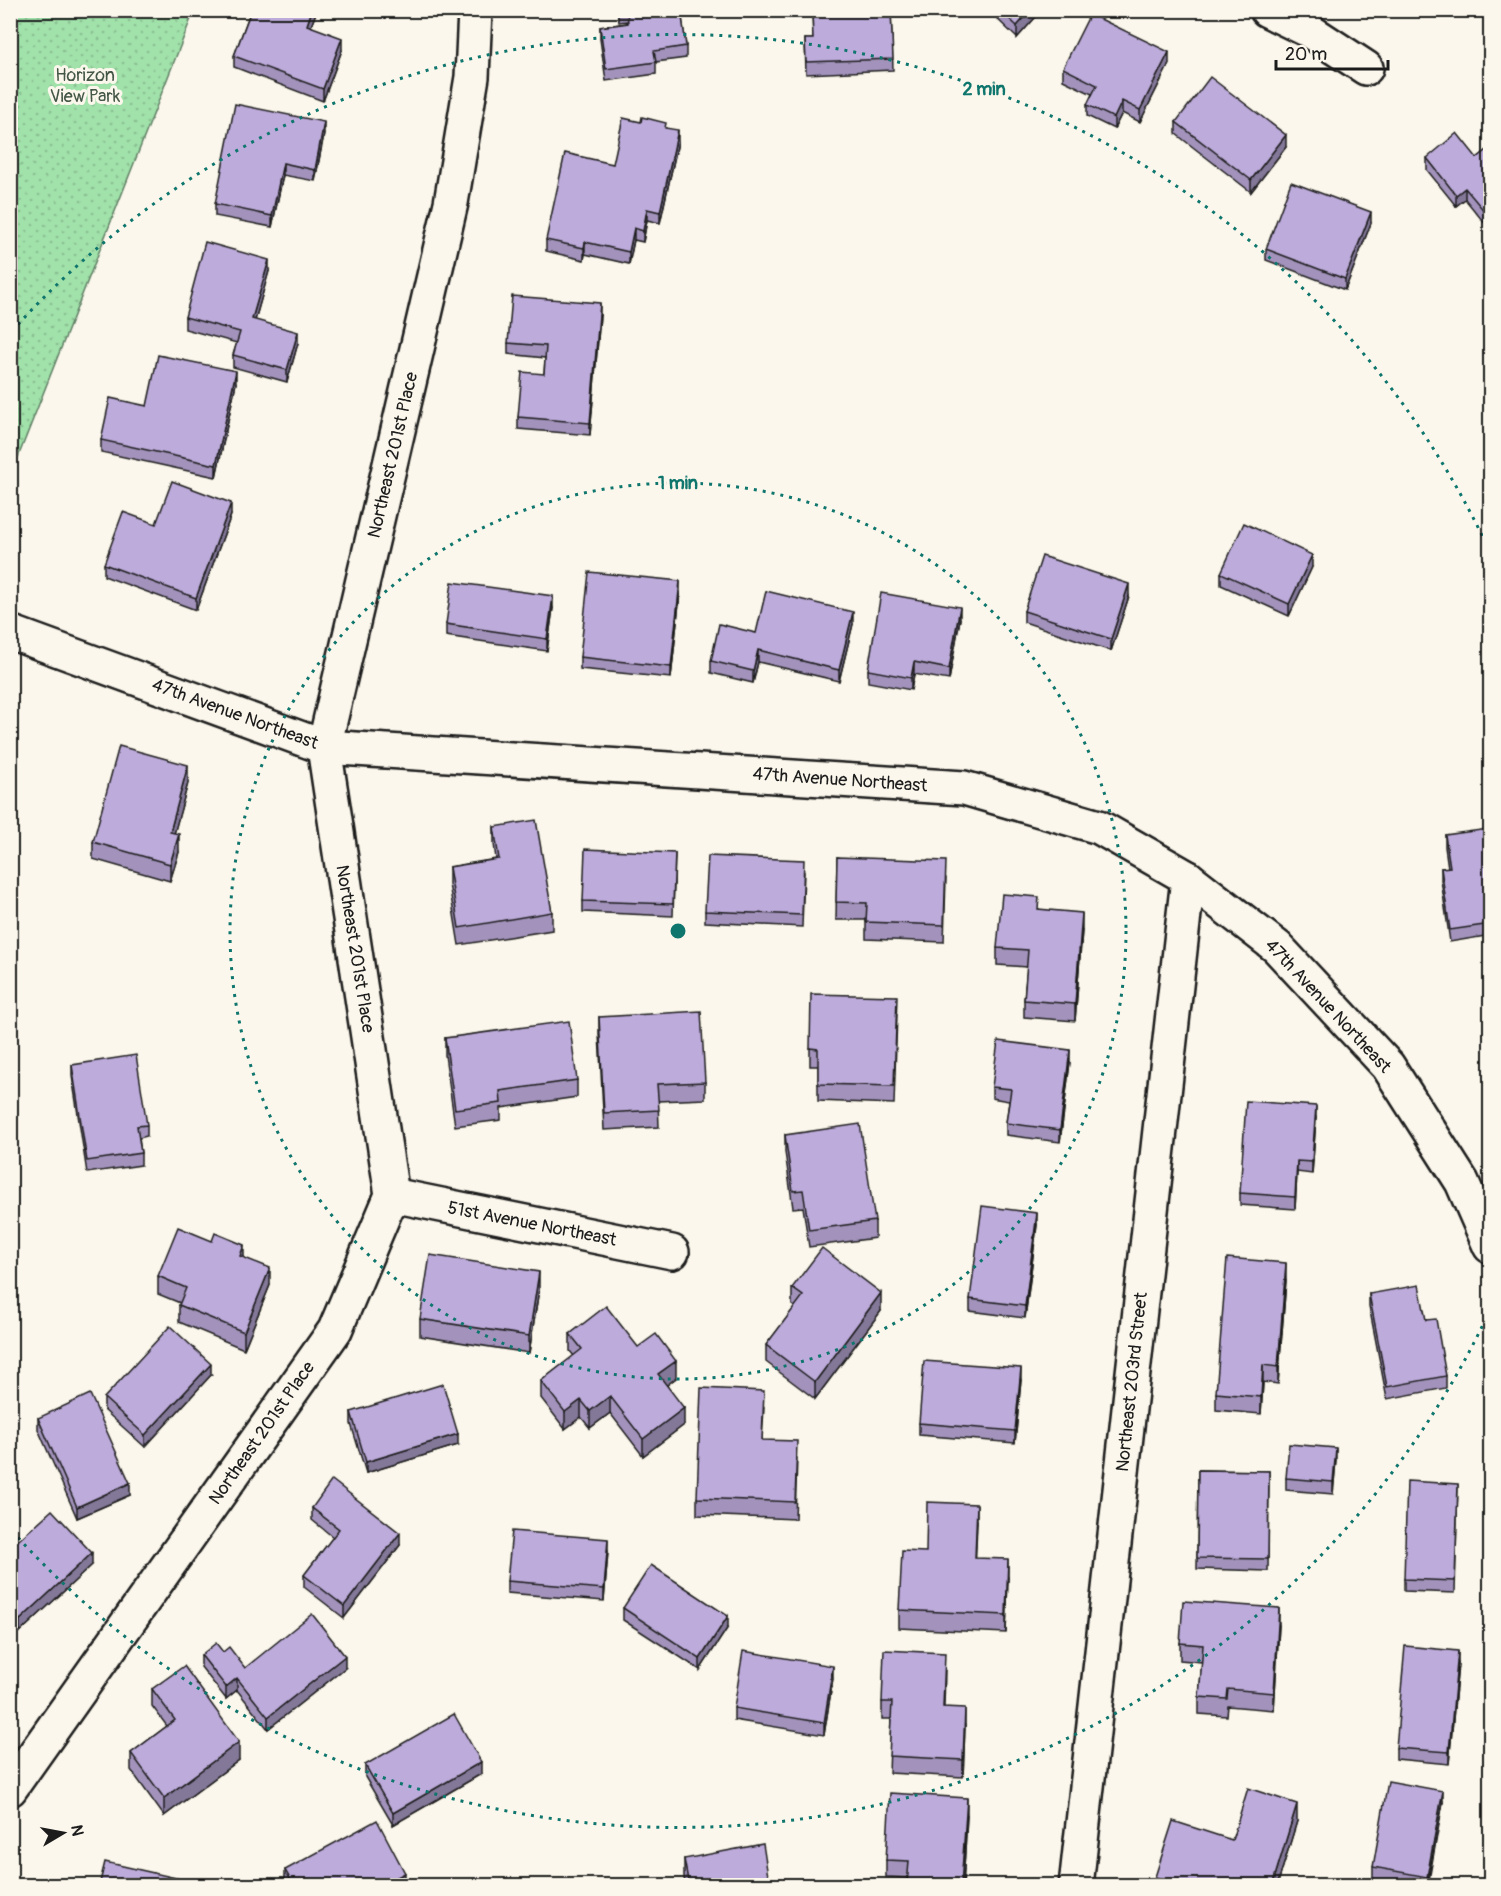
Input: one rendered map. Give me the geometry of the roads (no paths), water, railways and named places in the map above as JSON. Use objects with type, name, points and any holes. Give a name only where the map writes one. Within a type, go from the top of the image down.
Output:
[{"type":"street","name":"Northeast 201st Place","points":[[10,1789],[335,1330],[392,1196],[324,747],[451,203],[471,77],[475,10]]},
{"type":"street","points":[[1267,10],[1308,30],[1366,68]]},
{"type":"street","name":"47th Avenue Northeast","points":[[10,632],[324,747],[964,788],[1100,826],[1188,878],[1277,947],[1388,1066],[1462,1182],[1491,1246]]},
{"type":"street","name":"Northeast 203rd Street","points":[[1076,1886],[1188,878]]},
{"type":"street","name":"51st Avenue Northeast","points":[[392,1196],[672,1252]]},
{"type":"park label","name":"Horizon View Park","points":[[85,85]]}]
